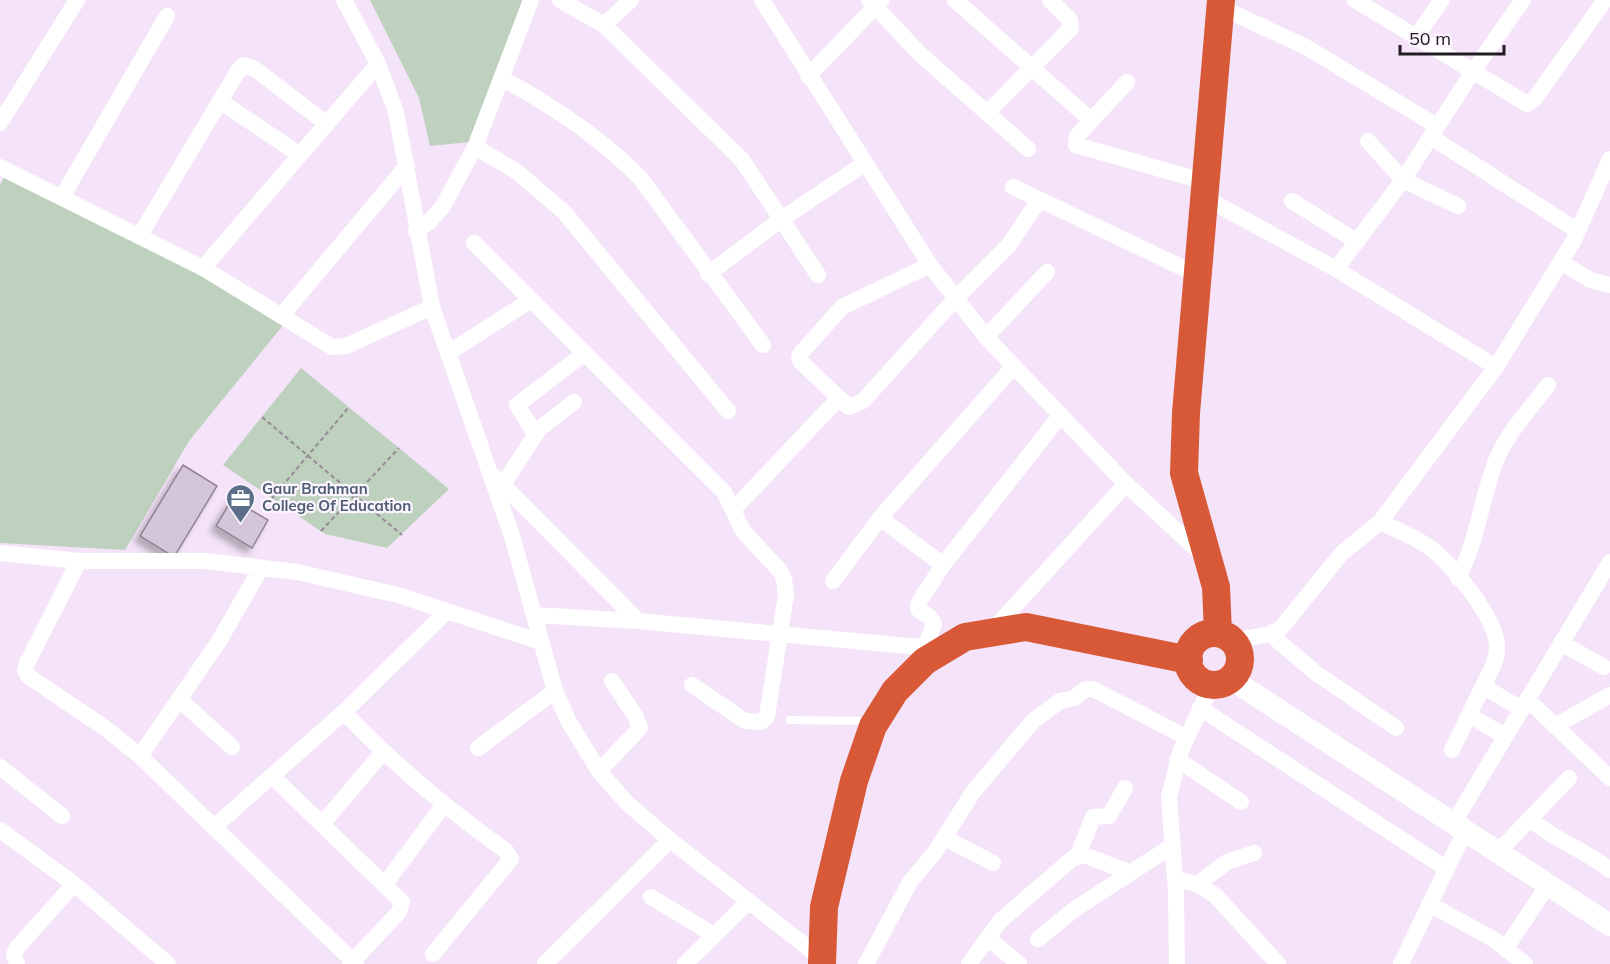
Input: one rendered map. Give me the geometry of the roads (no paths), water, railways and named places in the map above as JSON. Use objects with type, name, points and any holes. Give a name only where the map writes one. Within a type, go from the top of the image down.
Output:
[{"type":"highway","points":[[1221,3],[1186,413],[1184,473],[1211,562],[1226,637],[1240,654],[1239,669],[1214,691],[1196,678],[1188,660],[1199,638],[1226,637]]},
{"type":"highway","points":[[827,963],[827,896],[854,781],[876,722],[895,691],[926,661],[935,648],[965,637],[1026,627],[1188,660]]},
{"type":"street","points":[[0,123],[76,0]]},
{"type":"street","points":[[344,0],[378,64],[396,112],[416,231],[432,308],[497,480],[555,691],[569,722],[599,771],[626,802],[670,840],[827,963]]},
{"type":"street","points":[[416,231],[429,222],[443,206],[475,147],[503,79],[531,0]]},
{"type":"street","points":[[560,0],[604,25],[742,160],[783,218],[818,275]]},
{"type":"street","points":[[604,25],[632,0]]},
{"type":"street","points":[[762,0],[864,164],[955,299],[1013,368],[1126,484],[1211,562]]},
{"type":"street","points":[[955,0],[1091,120]]},
{"type":"street","points":[[987,113],[1072,25],[1050,0]]},
{"type":"street","points":[[1416,37],[1442,0]]},
{"type":"street","points":[[1336,269],[1403,180],[1473,71],[1523,0]]},
{"type":"street","points":[[1358,1],[1527,104],[1535,98],[1605,0]]},
{"type":"street","points":[[808,76],[876,2],[920,54],[1028,149]]},
{"type":"street","points":[[1221,3],[1306,47],[1578,231]]},
{"type":"street","points":[[62,197],[167,16]]},
{"type":"street","points":[[203,268],[378,64]]},
{"type":"street","points":[[140,235],[238,71],[244,65],[249,66],[327,124]]},
{"type":"street","points":[[503,79],[535,96],[619,157],[641,179],[708,274],[763,345]]},
{"type":"street","points":[[1127,82],[1075,140],[1080,147],[1206,190],[1496,367]]},
{"type":"street","points":[[220,101],[300,154]]},
{"type":"street","points":[[1368,141],[1403,180],[1458,206]]},
{"type":"street","points":[[475,147],[516,171],[564,213],[728,411]]},
{"type":"street","points":[[1226,637],[1270,634],[1291,618],[1342,554],[1380,522],[1496,367],[1578,231],[1610,159]]},
{"type":"street","points":[[708,274],[783,218],[864,164]]},
{"type":"street","points":[[282,315],[406,166]]},
{"type":"street","points":[[0,167],[203,268],[282,315],[326,345],[339,347],[432,308]]},
{"type":"street","points":[[1013,187],[1198,275]]},
{"type":"street","points":[[930,265],[842,307],[801,353],[799,357],[801,362],[849,406],[863,401],[955,299],[1009,245],[1039,200]]},
{"type":"street","points":[[1292,201],[1356,241]]},
{"type":"street","points":[[474,243],[724,492],[743,531],[784,579],[786,595],[770,710],[761,722],[745,721],[692,685]]},
{"type":"street","points":[[1561,262],[1590,280],[1610,285]]},
{"type":"street","points":[[986,337],[1047,272]]},
{"type":"street","points":[[448,353],[531,300]]},
{"type":"street","points":[[535,434],[517,405],[585,353]]},
{"type":"street","points":[[832,581],[880,518],[1013,368]]},
{"type":"street","points":[[1458,578],[1473,548],[1491,474],[1501,451],[1548,385]]},
{"type":"street","points":[[733,510],[839,398]]},
{"type":"street","points":[[497,480],[535,434],[574,402]]},
{"type":"street","points":[[534,615],[638,621],[935,648],[934,624],[930,617],[920,612],[918,605],[943,565],[1060,416]]},
{"type":"street","points":[[497,480],[638,621]]},
{"type":"street","points":[[990,633],[1126,484]]},
{"type":"street","points":[[880,518],[943,565]]},
{"type":"street","points":[[1380,522],[1426,545],[1441,557],[1493,629],[1497,647],[1494,664],[1452,750]]},
{"type":"street","points":[[0,553],[79,561],[206,561],[297,572],[398,596],[541,642]]},
{"type":"street","points":[[79,561],[25,670],[34,681],[105,728],[140,756],[353,963],[401,908],[402,902],[272,776]]},
{"type":"street","points":[[1401,964],[1447,869],[1459,828],[1505,736],[1610,562]]},
{"type":"street","points":[[140,756],[219,641],[261,568]]},
{"type":"street","points":[[214,827],[344,712],[446,612]]},
{"type":"street","points":[[1270,634],[1316,673],[1396,728]]},
{"type":"street","points":[[1561,643],[1604,667]]},
{"type":"street","points":[[599,771],[640,728],[636,717],[612,681]]},
{"type":"street","points":[[1483,686],[1524,704],[1555,726],[1610,778]]},
{"type":"street","points":[[866,964],[910,882],[945,838],[965,803],[1026,729],[1060,700],[1074,698],[1086,688],[1093,689],[1186,737]]},
{"type":"street","points":[[478,748],[555,691]]},
{"type":"street","points":[[1176,964],[1169,796],[1186,737],[1214,691]]},
{"type":"street","points":[[1214,691],[1459,828],[1548,885],[1607,919]]},
{"type":"street","points":[[1214,691],[1447,869]]},
{"type":"street","points":[[1555,726],[1610,696]]},
{"type":"street","points":[[180,700],[232,747]]},
{"type":"street","points":[[344,712],[383,752],[443,806],[506,851],[512,859],[434,954]]},
{"type":"street","points":[[1469,715],[1505,736]]},
{"type":"street","points":[[322,824],[383,752]]},
{"type":"street","points":[[1178,759],[1241,802]]},
{"type":"street","points":[[0,767],[62,816]]},
{"type":"street","points":[[1498,852],[1569,778]]},
{"type":"street","points":[[969,964],[1008,913],[1078,855],[1093,817],[1109,816],[1125,788]]},
{"type":"street","points":[[385,884],[443,806]]},
{"type":"street","points":[[1530,819],[1548,834],[1592,856],[1610,870]]},
{"type":"street","points":[[0,830],[74,884],[168,964]]},
{"type":"street","points":[[945,838],[993,863]]},
{"type":"street","points":[[546,964],[670,840]]},
{"type":"street","points":[[1038,939],[1075,909],[1172,846]]},
{"type":"street","points":[[1197,884],[1227,862],[1254,853]]},
{"type":"street","points":[[1078,855],[1131,873]]},
{"type":"street","points":[[1174,879],[1206,888],[1224,903],[1278,964]]},
{"type":"street","points":[[17,964],[14,955],[16,949],[74,884]]},
{"type":"street","points":[[1506,948],[1548,885]]},
{"type":"street","points":[[651,897],[714,935]]},
{"type":"street","points":[[685,964],[749,901]]},
{"type":"street","points":[[1429,904],[1506,948],[1525,964]]},
{"type":"street","points":[[988,938],[1019,964]]},
{"type":"lane","points":[[790,720],[876,722]]},
{"type":"place","name":"Gaur Brahman College Of Education","points":[[241,524]]}]
